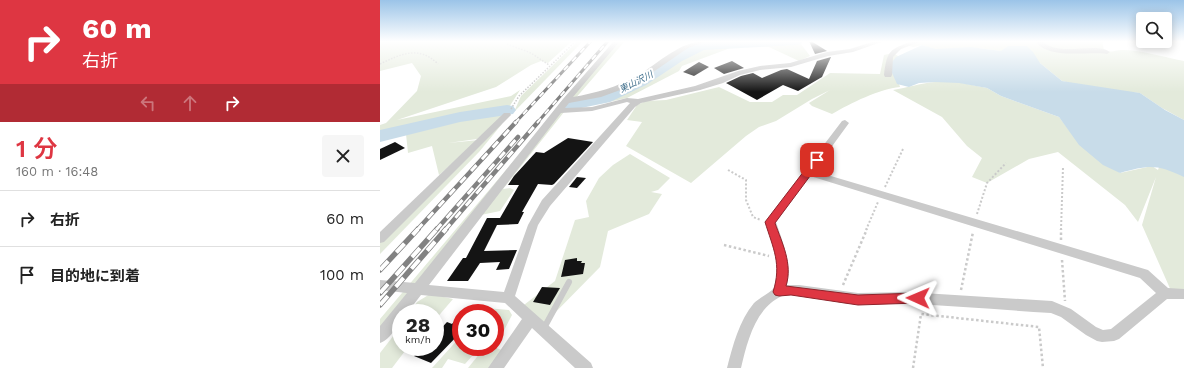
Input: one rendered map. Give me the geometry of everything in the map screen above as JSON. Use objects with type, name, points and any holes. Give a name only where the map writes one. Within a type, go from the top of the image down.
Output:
[{"type":"street","points":[[380,337],[558,111],[602,58]]},
{"type":"street","points":[[566,101],[598,95],[620,87],[640,77],[669,58]]},
{"type":"street","points":[[558,111],[592,108],[627,100],[638,101],[697,88],[720,81],[738,73],[760,68],[791,65],[813,58]]},
{"type":"street","points":[[888,75],[890,58]]},
{"type":"street","points":[[508,298],[533,225],[546,203],[632,105],[638,101]]},
{"type":"street","points":[[380,239],[507,115]]},
{"type":"street","points":[[779,292],[783,278],[782,259],[770,222],[845,123]]},
{"type":"street","points":[[808,172],[1144,274],[1165,293],[1184,294]]},
{"type":"street","points":[[380,285],[508,298],[586,368]]},
{"type":"street","points":[[734,368],[740,344],[750,318],[765,301],[779,292],[791,290],[858,300],[905,298],[1052,307],[1066,312],[1102,336],[1114,335],[1165,293]]},
{"type":"street","points":[[495,368],[531,318]]},
{"type":"lane","points":[[543,329],[569,282]]},
{"type":"path","points":[[380,64],[393,58]]},
{"type":"path","points":[[430,58],[438,64]]},
{"type":"path","points":[[539,58],[549,65]]},
{"type":"path","points":[[507,115],[519,96],[549,65],[558,58]]},
{"type":"path","points":[[838,297],[881,195],[904,149]]},
{"type":"path","points":[[728,170],[746,180],[746,200],[753,217],[770,222]]},
{"type":"path","points":[[724,245],[782,259]]},
{"type":"path","points":[[913,368],[921,314],[1040,327],[1043,368]]},
{"type":"green space","points":[[380,58],[553,58],[548,63],[541,61],[531,65],[496,87],[397,120],[511,96],[520,90],[504,115],[499,115],[504,116],[477,139],[448,143],[479,140],[439,175],[432,146],[408,153],[406,134],[380,141],[380,125],[386,123],[417,91],[421,76],[412,63],[380,71]]},
{"type":"green space","points":[[560,58],[566,58],[514,112],[521,96]]},
{"type":"green space","points":[[600,58],[610,58],[574,100],[620,87],[668,58],[703,58],[682,66],[679,71],[627,98],[604,103],[568,107],[503,189],[510,188],[514,190],[500,211],[481,215],[410,304],[393,304]]},
{"type":"green space","points":[[793,58],[805,58],[799,61]]},
{"type":"green space","points":[[883,58],[898,58],[895,71],[900,87],[892,88],[856,101],[832,114],[812,106],[809,103],[830,90],[776,121],[759,127],[746,136],[691,183],[626,146],[642,122],[627,120],[637,105],[646,101],[666,100],[719,87],[750,102],[772,102],[783,95],[797,95],[830,73],[880,74]]},
{"type":"green space","points":[[1024,58],[1171,58],[1184,61],[1184,120],[1162,108],[1140,93],[1100,90],[1062,81],[1040,63]]},
{"type":"green space","points":[[935,82],[957,82],[987,88],[1001,96],[1059,117],[1069,130],[1120,173],[1152,166],[1158,170],[1159,167],[1184,166],[1184,294],[1172,293],[1142,225],[1156,177],[1138,222],[1125,205],[1058,152],[1029,159],[987,183],[972,177],[982,158],[967,146],[942,117],[893,90]]},
{"type":"green space","points":[[502,124],[479,152],[380,254],[380,239],[499,125]]},
{"type":"green space","points":[[630,154],[670,178],[658,190],[651,192],[662,194],[649,214],[608,231],[600,267],[541,327],[520,308],[555,281],[575,220],[589,217],[586,201],[599,178],[613,165]]},
{"type":"green space","points":[[430,294],[453,299],[444,310],[444,304],[416,304]]},
{"type":"green space","points":[[392,305],[392,326],[380,341],[380,319]]},
{"type":"green space","points":[[504,310],[509,310],[512,315],[504,330]]},
{"type":"green space","points":[[392,338],[392,356],[401,356],[392,368],[380,368],[380,353]]},
{"type":"green space","points":[[452,346],[452,356],[472,356],[465,364],[448,359],[442,368],[432,368]]},
{"type":"green space","points":[[478,356],[498,356],[489,368],[468,368]]},
{"type":"water","points":[[895,58],[1037,58],[1040,63],[1062,81],[1140,93],[1165,110],[1184,120],[1184,177],[1166,170],[1152,167],[1138,168],[1120,173],[1103,165],[1079,145],[1059,117],[1001,96],[987,88],[959,83],[919,83],[909,87],[897,84],[889,66]]},
{"type":"building","points":[[830,58],[822,77],[798,91],[783,85],[757,100],[726,83],[741,76],[753,73],[762,78],[787,69],[809,79],[817,61]]},
{"type":"building","points":[[732,61],[744,68],[724,74],[714,68]]},
{"type":"building","points":[[699,62],[709,67],[694,76],[683,72]]},
{"type":"building","points":[[568,138],[593,142],[554,184],[538,184],[522,212],[524,212],[518,224],[497,225],[484,251],[517,250],[509,269],[496,270],[500,262],[480,263],[468,281],[447,281],[463,258],[466,258],[487,218],[500,218],[519,185],[508,185],[514,176],[536,152],[544,153]]},
{"type":"building","points":[[395,142],[405,148],[380,160],[380,149]]},
{"type":"building","points":[[577,177],[586,178],[577,188],[569,187]]},
{"type":"building","points":[[577,258],[577,261],[582,261],[581,263],[585,263],[583,274],[561,277],[565,260]]},
{"type":"building","points":[[542,287],[560,288],[550,305],[533,302]]},
{"type":"building","points":[[447,322],[452,324],[452,341],[444,350],[444,325]]},
{"type":"building","points":[[414,356],[438,356],[431,363]]},
{"type":"waterway","name":"東山沢川","points":[[567,106],[604,98],[640,82],[677,58]]},
{"type":"waterway","name":"東山沢川","points":[[380,136],[460,117],[507,110]]},
{"type":"railway","points":[[515,123],[575,58]]},
{"type":"railway","points":[[537,123],[593,58]]},
{"type":"railway","points":[[417,230],[516,122]]},
{"type":"railway","points":[[445,230],[538,122]]},
{"type":"railway","points":[[436,230],[518,137]]},
{"type":"railway","points":[[380,270],[418,229]]},
{"type":"railway","points":[[380,293],[437,229]]},
{"type":"railway","points":[[380,305],[446,229]]},
{"type":"route","points":[[817,160],[770,222],[782,259],[783,278],[779,292],[791,290],[858,300],[918,298]]}]
